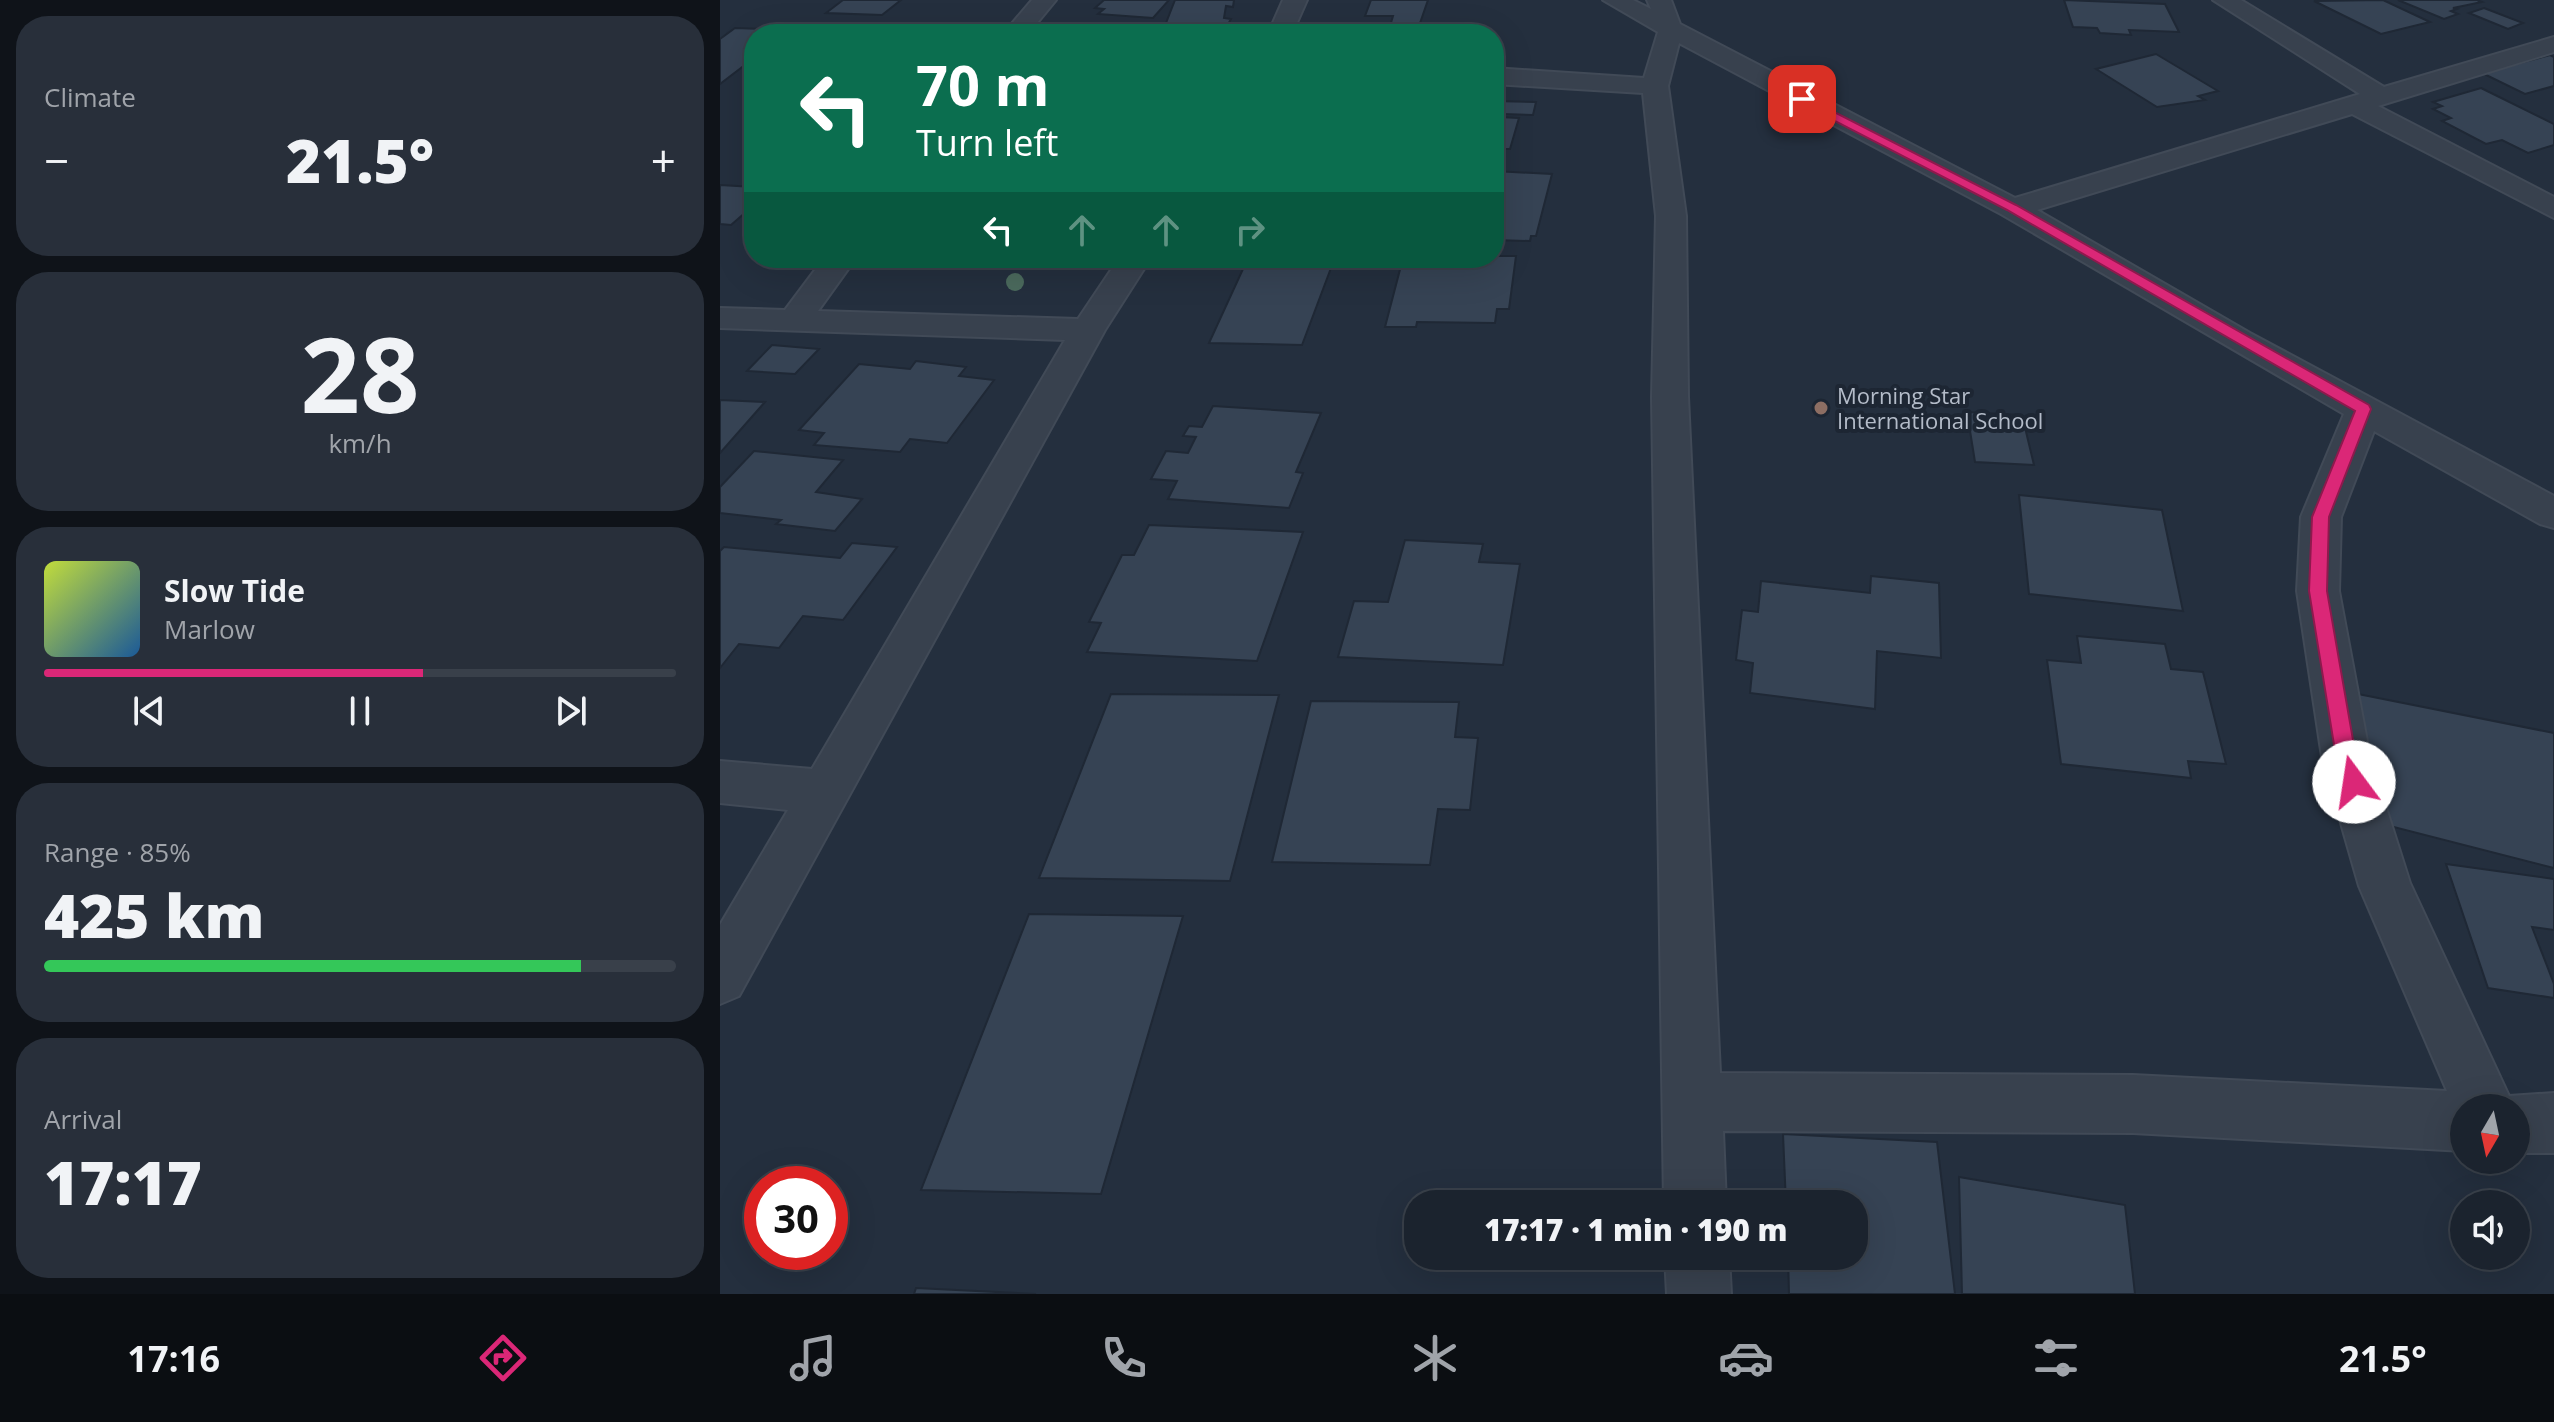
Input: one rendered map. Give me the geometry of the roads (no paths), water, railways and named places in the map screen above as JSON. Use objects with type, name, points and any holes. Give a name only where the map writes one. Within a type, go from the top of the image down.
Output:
[{"type":"street","points":[[1024,24],[1044,0]]},
{"type":"street","points":[[1284,24],[1295,0]]},
{"type":"street","points":[[1615,0],[1665,16],[2554,514]]},
{"type":"street","points":[[2225,0],[2371,102],[2554,209]]},
{"type":"street","points":[[1665,16],[1655,86],[1671,216],[1670,397],[1694,1190]]},
{"type":"street","points":[[2012,208],[2371,102],[2554,44]]},
{"type":"street","points":[[1504,77],[1655,86]]},
{"type":"street","points":[[794,321],[833,268]]},
{"type":"street","points":[[720,977],[1088,330],[1128,268]]},
{"type":"street","points":[[720,318],[1088,330]]},
{"type":"street","points":[[2364,409],[2321,517],[2318,591],[2343,742],[2385,886],[2478,1094]]},
{"type":"street","points":[[720,782],[824,792]]},
{"type":"street","points":[[1690,1102],[2133,1104],[2450,1120]]},
{"type":"street","points":[[2530,1123],[2554,1123]]},
{"type":"street","points":[[1698,1270],[1699,1294]]},
{"type":"place","name":"Morning Star International School","points":[[1821,408]]}]
